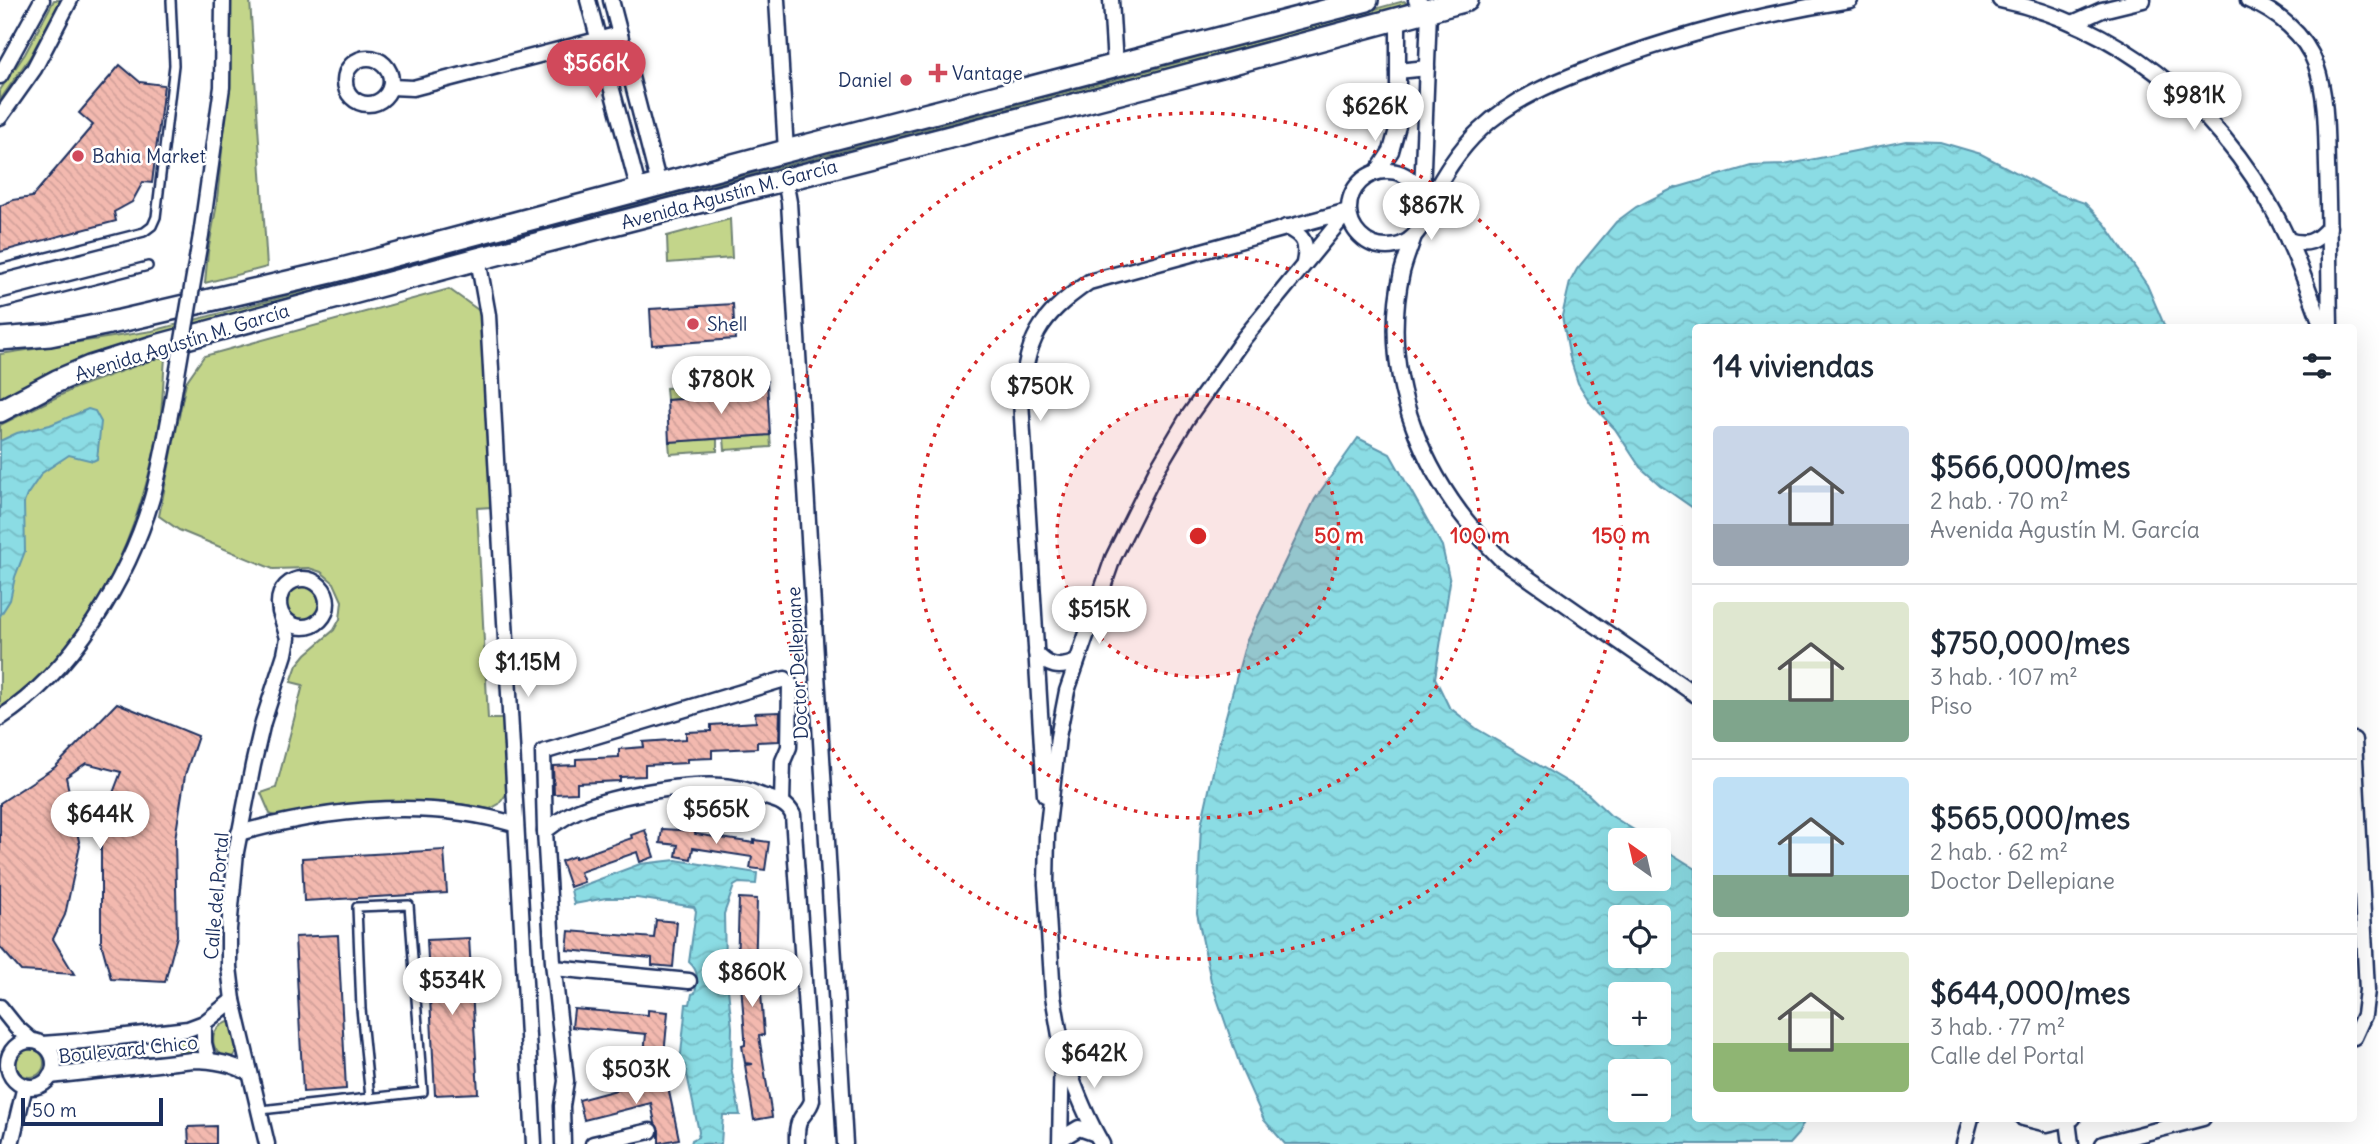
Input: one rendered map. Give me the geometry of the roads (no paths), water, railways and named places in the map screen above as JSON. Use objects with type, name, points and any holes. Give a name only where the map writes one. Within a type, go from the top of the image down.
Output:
[{"type":"main road","name":"Avenida Agustín M. García","points":[[0,340],[50,335],[218,299],[1367,0]]},
{"type":"main road","name":"Avenida Agustín M. García","points":[[0,411],[57,381],[123,355],[478,259],[1398,19],[1423,5],[1460,1]]},
{"type":"street","points":[[0,76],[42,0]]},
{"type":"street","points":[[0,117],[34,69],[70,0]]},
{"type":"street","points":[[0,718],[44,681],[99,614],[121,573],[152,498],[172,404],[201,235],[222,87],[223,0]]},
{"type":"street","points":[[588,0],[598,40],[649,188]]},
{"type":"street","points":[[611,0],[649,188]]},
{"type":"street","points":[[777,0],[786,151]]},
{"type":"street","points":[[1111,0],[1115,65]]},
{"type":"street","points":[[1424,201],[1452,161],[1480,129],[1511,106],[1546,87],[1640,50],[1738,21],[1850,0]]},
{"type":"street","points":[[2000,0],[2025,5],[2073,23],[2111,42],[2180,91],[2234,152],[2258,187],[2288,240],[2321,324]]},
{"type":"street","points":[[2073,23],[2102,10],[2143,0]]},
{"type":"street","points":[[2248,0],[2277,15],[2292,28],[2308,48],[2316,65],[2325,117],[2330,324]]},
{"type":"street","points":[[1423,5],[1427,68],[1424,201],[1420,228],[1404,244],[1378,247],[1357,234],[1348,211],[1356,186],[1365,177],[1377,172],[1399,173],[1417,185],[1424,201]]},
{"type":"street","points":[[1377,172],[1391,151],[1398,126],[1398,19]]},
{"type":"street","points":[[390,87],[413,88],[620,34]]},
{"type":"street","points":[[1398,71],[1427,68]]},
{"type":"street","name":"Doctor Dellepiane","points":[[785,180],[789,202],[845,1144]]},
{"type":"street","points":[[1099,1139],[1075,1090],[1062,1048],[1053,996],[1046,884],[1047,835],[1021,401],[1024,363],[1048,315],[1064,299],[1089,282],[1348,211]]},
{"type":"street","points":[[1047,835],[1058,737],[1067,691],[1113,558],[1157,469],[1186,420],[1229,358],[1304,262],[1348,211]]},
{"type":"street","points":[[1286,227],[1305,240],[1307,249],[1304,262]]},
{"type":"street","points":[[2288,240],[2302,245],[2312,242],[2329,227]]},
{"type":"street","points":[[1414,236],[1398,296],[1396,326],[1400,373],[1420,446],[1445,494],[1482,541],[1501,559],[1692,692]]},
{"type":"street","points":[[478,259],[488,315],[510,691],[514,824],[534,1144]]},
{"type":"street","points":[[304,579],[312,581],[324,592],[324,615],[294,639],[285,653],[288,638],[280,612],[280,596],[289,583],[304,579]]},
{"type":"street","points":[[280,612],[297,626],[312,625]]},
{"type":"street","name":"Calle del Portal","points":[[267,1144],[233,1000],[229,967],[229,929],[239,833],[263,722],[285,653]]},
{"type":"street","points":[[1036,653],[1048,665],[1066,666],[1076,662]]},
{"type":"street","points":[[563,1144],[562,1106],[566,1081],[554,968],[543,752],[785,679],[790,684],[789,747],[783,761],[782,803]]},
{"type":"street","points":[[545,831],[559,819],[587,807],[681,787],[736,787],[790,808],[793,815],[812,1100],[810,1110],[800,1118],[797,1144]]},
{"type":"street","points":[[2357,798],[2367,990],[2364,1015],[2357,1030]]},
{"type":"street","points":[[239,833],[311,817],[386,810],[426,809],[463,813],[514,824]]},
{"type":"street","points":[[554,968],[689,981]]},
{"type":"street","name":"Boulevard Chico","points":[[37,1042],[83,1041],[175,1030],[204,1023],[233,1000]]},
{"type":"street","points":[[0,1007],[16,1027],[48,1048],[54,1061],[50,1076],[39,1084],[25,1086],[13,1078],[0,1048]]},
{"type":"street","points":[[204,1023],[204,1043],[208,1060]]},
{"type":"street","points":[[9,1069],[8,1062],[13,1049],[25,1042],[37,1042]]},
{"type":"street","points":[[1060,1144],[1062,1048]]},
{"type":"street","name":"Boulevard Chico","points":[[50,1076],[208,1060],[234,1064],[249,1073]]},
{"type":"street","points":[[11,1144],[25,1086]]},
{"type":"street","points":[[1964,1144],[1971,1122]]},
{"type":"street","points":[[2039,1122],[2056,1122]]},
{"type":"street","points":[[2070,1122],[2071,1144]]},
{"type":"street","points":[[2103,1144],[2188,1122]]},
{"type":"street","points":[[1060,1144],[1064,1137],[1079,1128],[1099,1139]]},
{"type":"street","points":[[593,1144],[650,1131]]},
{"type":"lane","points":[[0,269],[145,232],[152,226],[156,217],[174,65],[171,0]]},
{"type":"lane","points":[[0,304],[148,266]]},
{"type":"lane","points":[[261,1110],[370,1098],[423,1092],[409,905],[357,907],[361,1009],[370,1098]]},
{"type":"water","points":[[1906,141],[1940,142],[1981,154],[2055,193],[2085,203],[2105,224],[2147,285],[2164,324],[1692,324],[1692,507],[1640,467],[1615,429],[1591,404],[1578,383],[1562,316],[1570,282],[1577,269],[1616,222],[1636,207],[1672,189],[1751,166],[1784,165]]},
{"type":"water","points":[[88,409],[95,411],[101,422],[97,459],[93,461],[69,455],[42,473],[27,495],[24,503],[25,551],[10,600],[0,616],[0,441]]},
{"type":"water","points":[[1358,438],[1390,454],[1442,546],[1450,582],[1435,678],[1449,707],[1477,729],[1588,794],[1610,815],[1631,828],[1608,828],[1608,891],[1671,891],[1671,853],[1692,867],[1692,1122],[1804,1122],[1798,1134],[1789,1144],[1285,1144],[1264,1120],[1242,1071],[1211,981],[1197,913],[1201,826],[1223,727],[1246,642],[1315,499]]},
{"type":"water","points":[[676,860],[757,873],[756,884],[739,883],[734,886],[724,914],[725,961],[732,1027],[731,1067],[740,1115],[723,1115],[721,1144],[691,1144],[699,1132],[685,1065],[667,1065],[665,1069],[646,1068],[647,1055],[675,1057],[681,1054],[686,1004],[690,1004],[697,980],[695,969],[689,962],[696,911],[694,907],[637,898],[606,898],[574,904],[571,890],[640,864]]},
{"type":"place","name":"Vantage","points":[[938,73]]},
{"type":"place","name":"Daniel","points":[[906,80]]},
{"type":"place","name":"Bahia Market","points":[[78,156]]},
{"type":"place","name":"Shell","points":[[693,324]]}]
